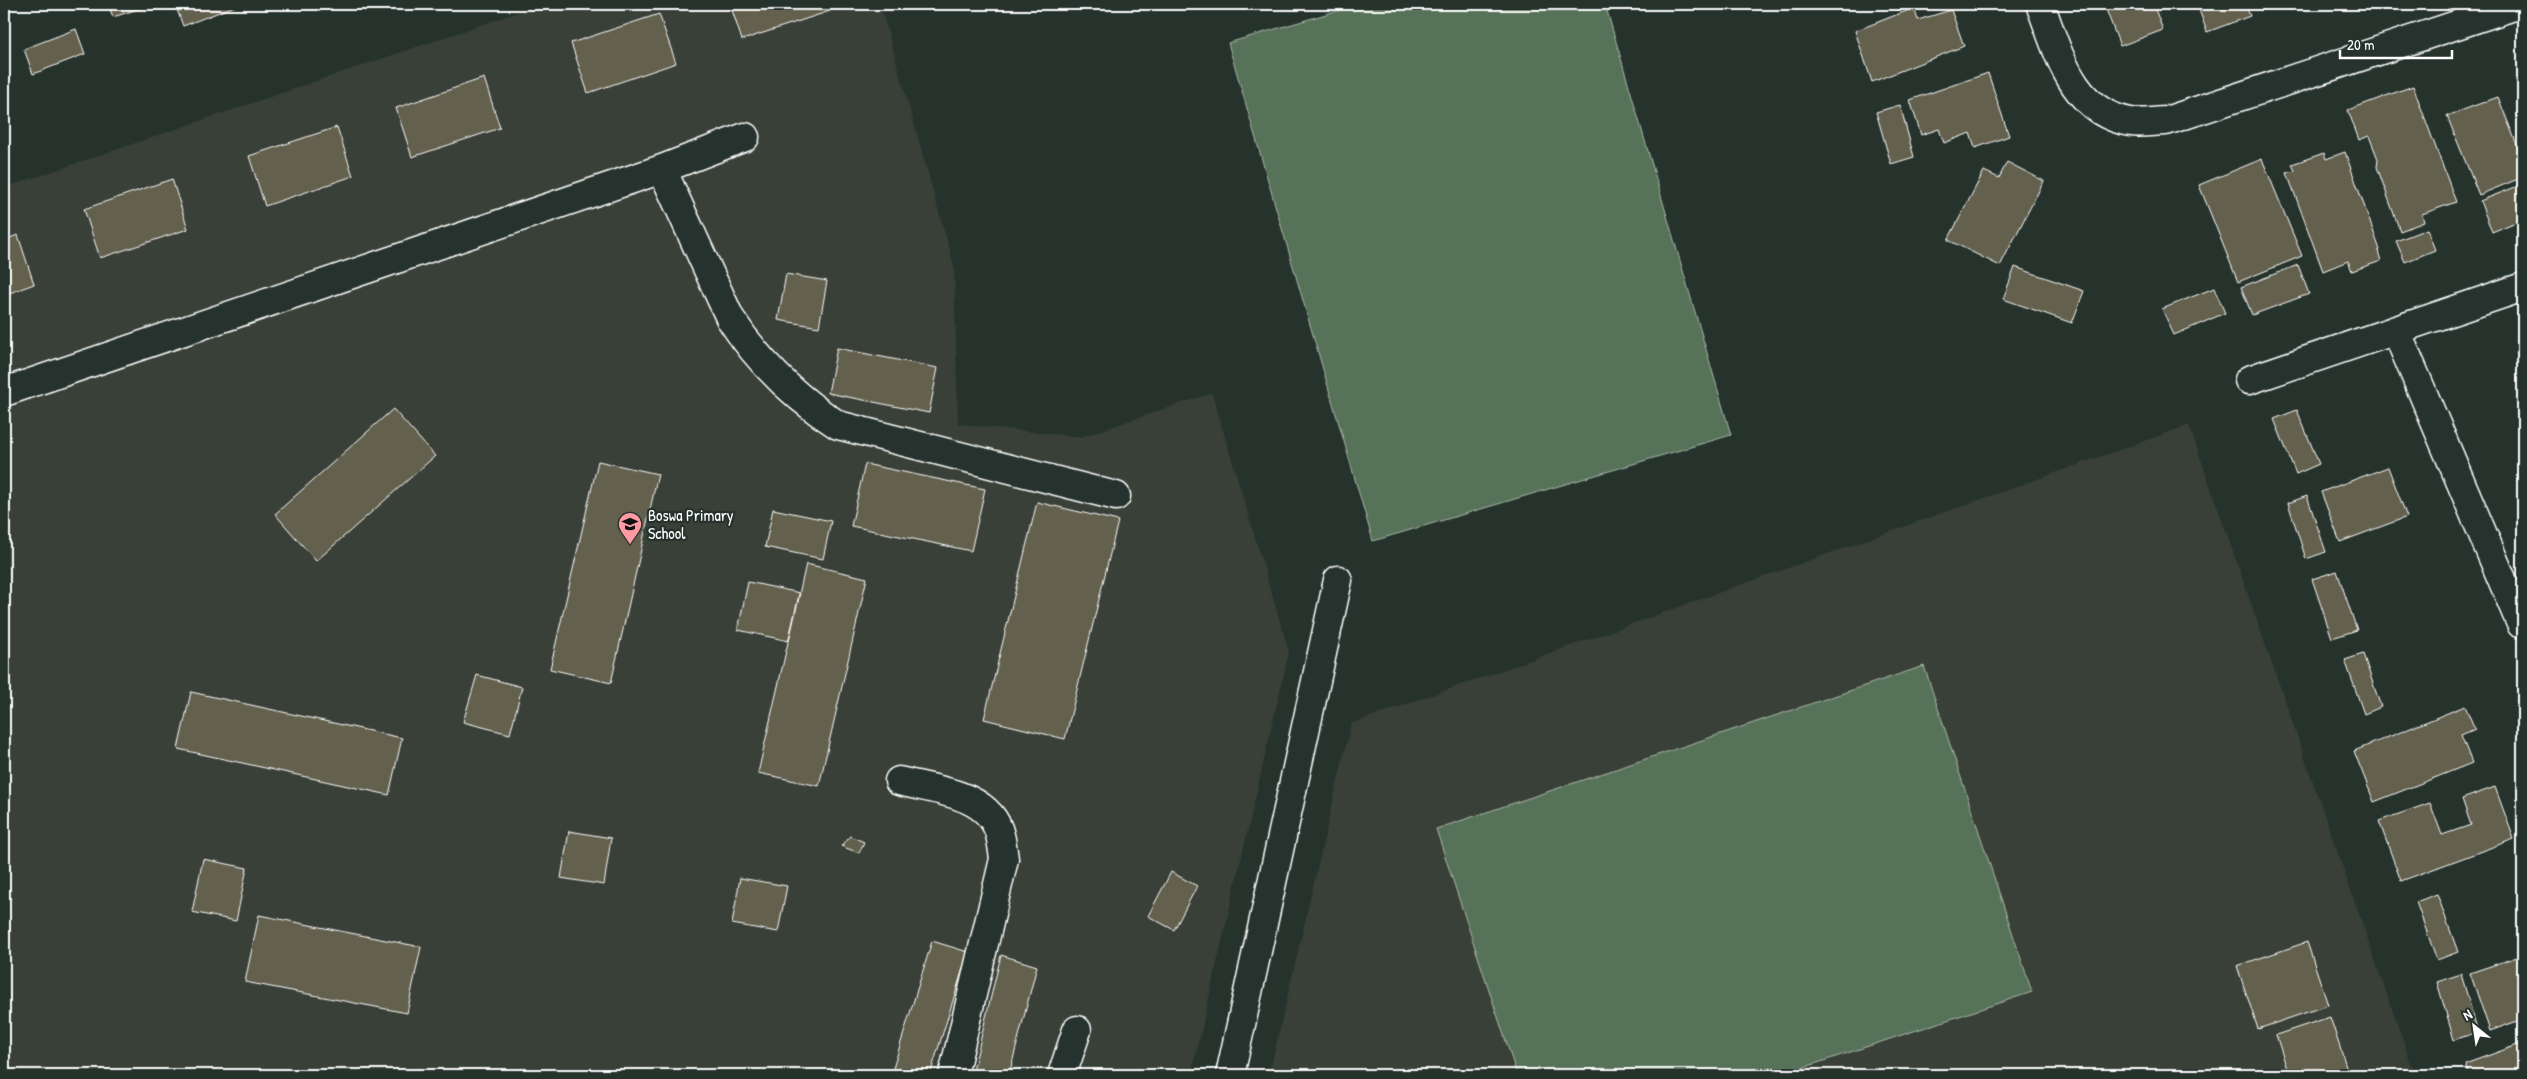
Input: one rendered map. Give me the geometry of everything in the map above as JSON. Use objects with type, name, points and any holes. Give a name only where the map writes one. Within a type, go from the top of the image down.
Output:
[{"type":"street","points":[[2040,4],[2066,73],[2082,96],[2106,114],[2132,122],[2166,121],[2520,4]]},
{"type":"street","points":[[4,392],[662,170],[745,137]]},
{"type":"street","points":[[662,170],[730,318],[766,367],[820,414],[838,425],[1116,496]]},
{"type":"street","points":[[2249,380],[2523,287]]},
{"type":"street","points":[[2396,330],[2522,627]]},
{"type":"street","points":[[2522,627],[2518,588],[2523,578]]},
{"type":"street","points":[[1230,1075],[1338,580]]},
{"type":"street","points":[[899,781],[973,800],[988,811],[1000,834],[1004,859],[952,1075]]},
{"type":"street","points":[[1062,1075],[1076,1030]]},
{"type":"shaded area","name":"Boswa Primary School","points":[[542,4],[880,4],[954,265],[958,424],[1081,437],[1212,393],[1289,652],[1191,1075],[4,1075],[4,188]]},
{"type":"shaded area","points":[[2189,425],[2415,1075],[1269,1075],[1351,724]]},
{"type":"green space","points":[[1360,4],[1605,4],[1731,435],[1373,541],[1228,43]]},
{"type":"green space","points":[[1924,666],[2032,992],[1781,1075],[1517,1075],[1436,829]]},
{"type":"building","points":[[108,4],[151,4],[151,5],[113,17]]},
{"type":"building","points":[[175,4],[234,4],[235,6],[183,26]]},
{"type":"building","points":[[730,4],[828,4],[830,11],[742,40]]},
{"type":"building","points":[[2104,4],[2153,4],[2163,30],[2120,46]]},
{"type":"building","points":[[2197,4],[2245,4],[2250,16],[2207,32]]},
{"type":"building","points":[[1914,8],[1918,20],[1951,10],[1964,46],[1872,82],[1855,31]]},
{"type":"building","points":[[659,14],[676,63],[588,93],[571,43]]},
{"type":"building","points":[[76,29],[85,54],[33,74],[24,49]]},
{"type":"building","points":[[1988,73],[2009,136],[1975,148],[1970,133],[1944,143],[1939,129],[1921,135],[1910,100]]},
{"type":"building","points":[[484,78],[500,128],[412,157],[396,108]]},
{"type":"building","points":[[2413,86],[2456,202],[2422,214],[2424,222],[2400,231],[2377,167],[2378,159],[2369,136],[2359,140],[2348,110]]},
{"type":"building","points":[[2498,97],[2523,160],[2523,177],[2479,195],[2447,116]]},
{"type":"building","points":[[1900,105],[1914,157],[1891,164],[1876,112]]},
{"type":"building","points":[[337,127],[353,176],[265,206],[249,156]]},
{"type":"building","points":[[2345,152],[2380,250],[2378,251],[2381,261],[2352,271],[2348,261],[2323,271],[2287,173],[2295,171],[2292,164],[2324,153],[2326,159]]},
{"type":"building","points":[[2262,159],[2302,256],[2238,282],[2199,185]]},
{"type":"building","points":[[2007,162],[2044,181],[2000,266],[1948,240],[1984,171],[1999,178]]},
{"type":"building","points":[[172,179],[188,229],[100,258],[84,209]]},
{"type":"building","points":[[2523,184],[2523,219],[2492,232],[2480,201]]},
{"type":"building","points":[[2427,229],[2435,250],[2405,262],[2396,241]]},
{"type":"building","points":[[18,235],[34,284],[4,295],[4,240]]},
{"type":"building","points":[[2298,265],[2309,294],[2252,315],[2241,287]]},
{"type":"building","points":[[2015,267],[2084,291],[2072,323],[2003,299]]},
{"type":"building","points":[[786,274],[827,281],[819,327],[778,320]]},
{"type":"building","points":[[2214,288],[2225,313],[2174,335],[2162,309]]},
{"type":"building","points":[[837,348],[938,368],[929,413],[828,393]]},
{"type":"building","points":[[393,409],[435,456],[316,561],[275,514]]},
{"type":"building","points":[[2297,410],[2319,464],[2296,474],[2274,419]]},
{"type":"building","points":[[598,461],[658,474],[611,683],[550,669]]},
{"type":"building","points":[[865,464],[985,489],[971,551],[851,526]]},
{"type":"building","points":[[2388,467],[2407,517],[2340,542],[2321,492]]},
{"type":"building","points":[[2307,496],[2326,552],[2306,559],[2288,503]]},
{"type":"building","points":[[1037,502],[1118,521],[1065,739],[984,719]]},
{"type":"building","points":[[773,509],[831,521],[823,559],[765,547]]},
{"type":"building","points":[[806,564],[867,578],[819,786],[758,773]]},
{"type":"building","points":[[2337,571],[2357,630],[2332,638],[2312,579]]},
{"type":"building","points":[[748,582],[800,593],[789,641],[738,630]]},
{"type":"building","points":[[2363,654],[2381,707],[2364,714],[2345,660]]},
{"type":"building","points":[[477,675],[522,687],[510,734],[463,722]]},
{"type":"building","points":[[191,692],[402,738],[389,795],[178,749]]},
{"type":"building","points":[[2465,706],[2475,729],[2461,735],[2472,763],[2374,802],[2354,751]]},
{"type":"building","points":[[2495,787],[2514,839],[2401,881],[2379,821],[2430,803],[2442,835],[2471,825],[2462,799]]},
{"type":"building","points":[[569,831],[611,838],[604,885],[561,878]]},
{"type":"building","points":[[850,836],[864,842],[859,853],[841,846]]},
{"type":"building","points":[[203,859],[247,868],[236,921],[192,912]]},
{"type":"building","points":[[1171,872],[1197,886],[1174,930],[1148,916]]},
{"type":"building","points":[[740,878],[787,886],[778,932],[732,924]]},
{"type":"building","points":[[2437,894],[2458,952],[2437,960],[2416,902]]},
{"type":"building","points":[[259,915],[421,947],[407,1013],[245,982]]},
{"type":"building","points":[[932,941],[968,952],[930,1075],[891,1075]]},
{"type":"building","points":[[2307,942],[2328,1005],[2258,1029],[2237,966]]},
{"type":"building","points":[[1001,955],[1037,966],[1009,1075],[972,1075]]},
{"type":"building","points":[[2523,955],[2523,1019],[2490,1031],[2470,973]]},
{"type":"building","points":[[2461,974],[2478,1032],[2454,1040],[2437,982]]},
{"type":"building","points":[[2330,1017],[2349,1075],[2289,1075],[2276,1035]]},
{"type":"building","points":[[2523,1043],[2523,1075],[2469,1075],[2465,1064]]},
{"type":"building","points":[[2255,1070],[2257,1075],[2238,1075]]},
{"type":"place","name":"Boswa Primary School","points":[[630,545]]}]
